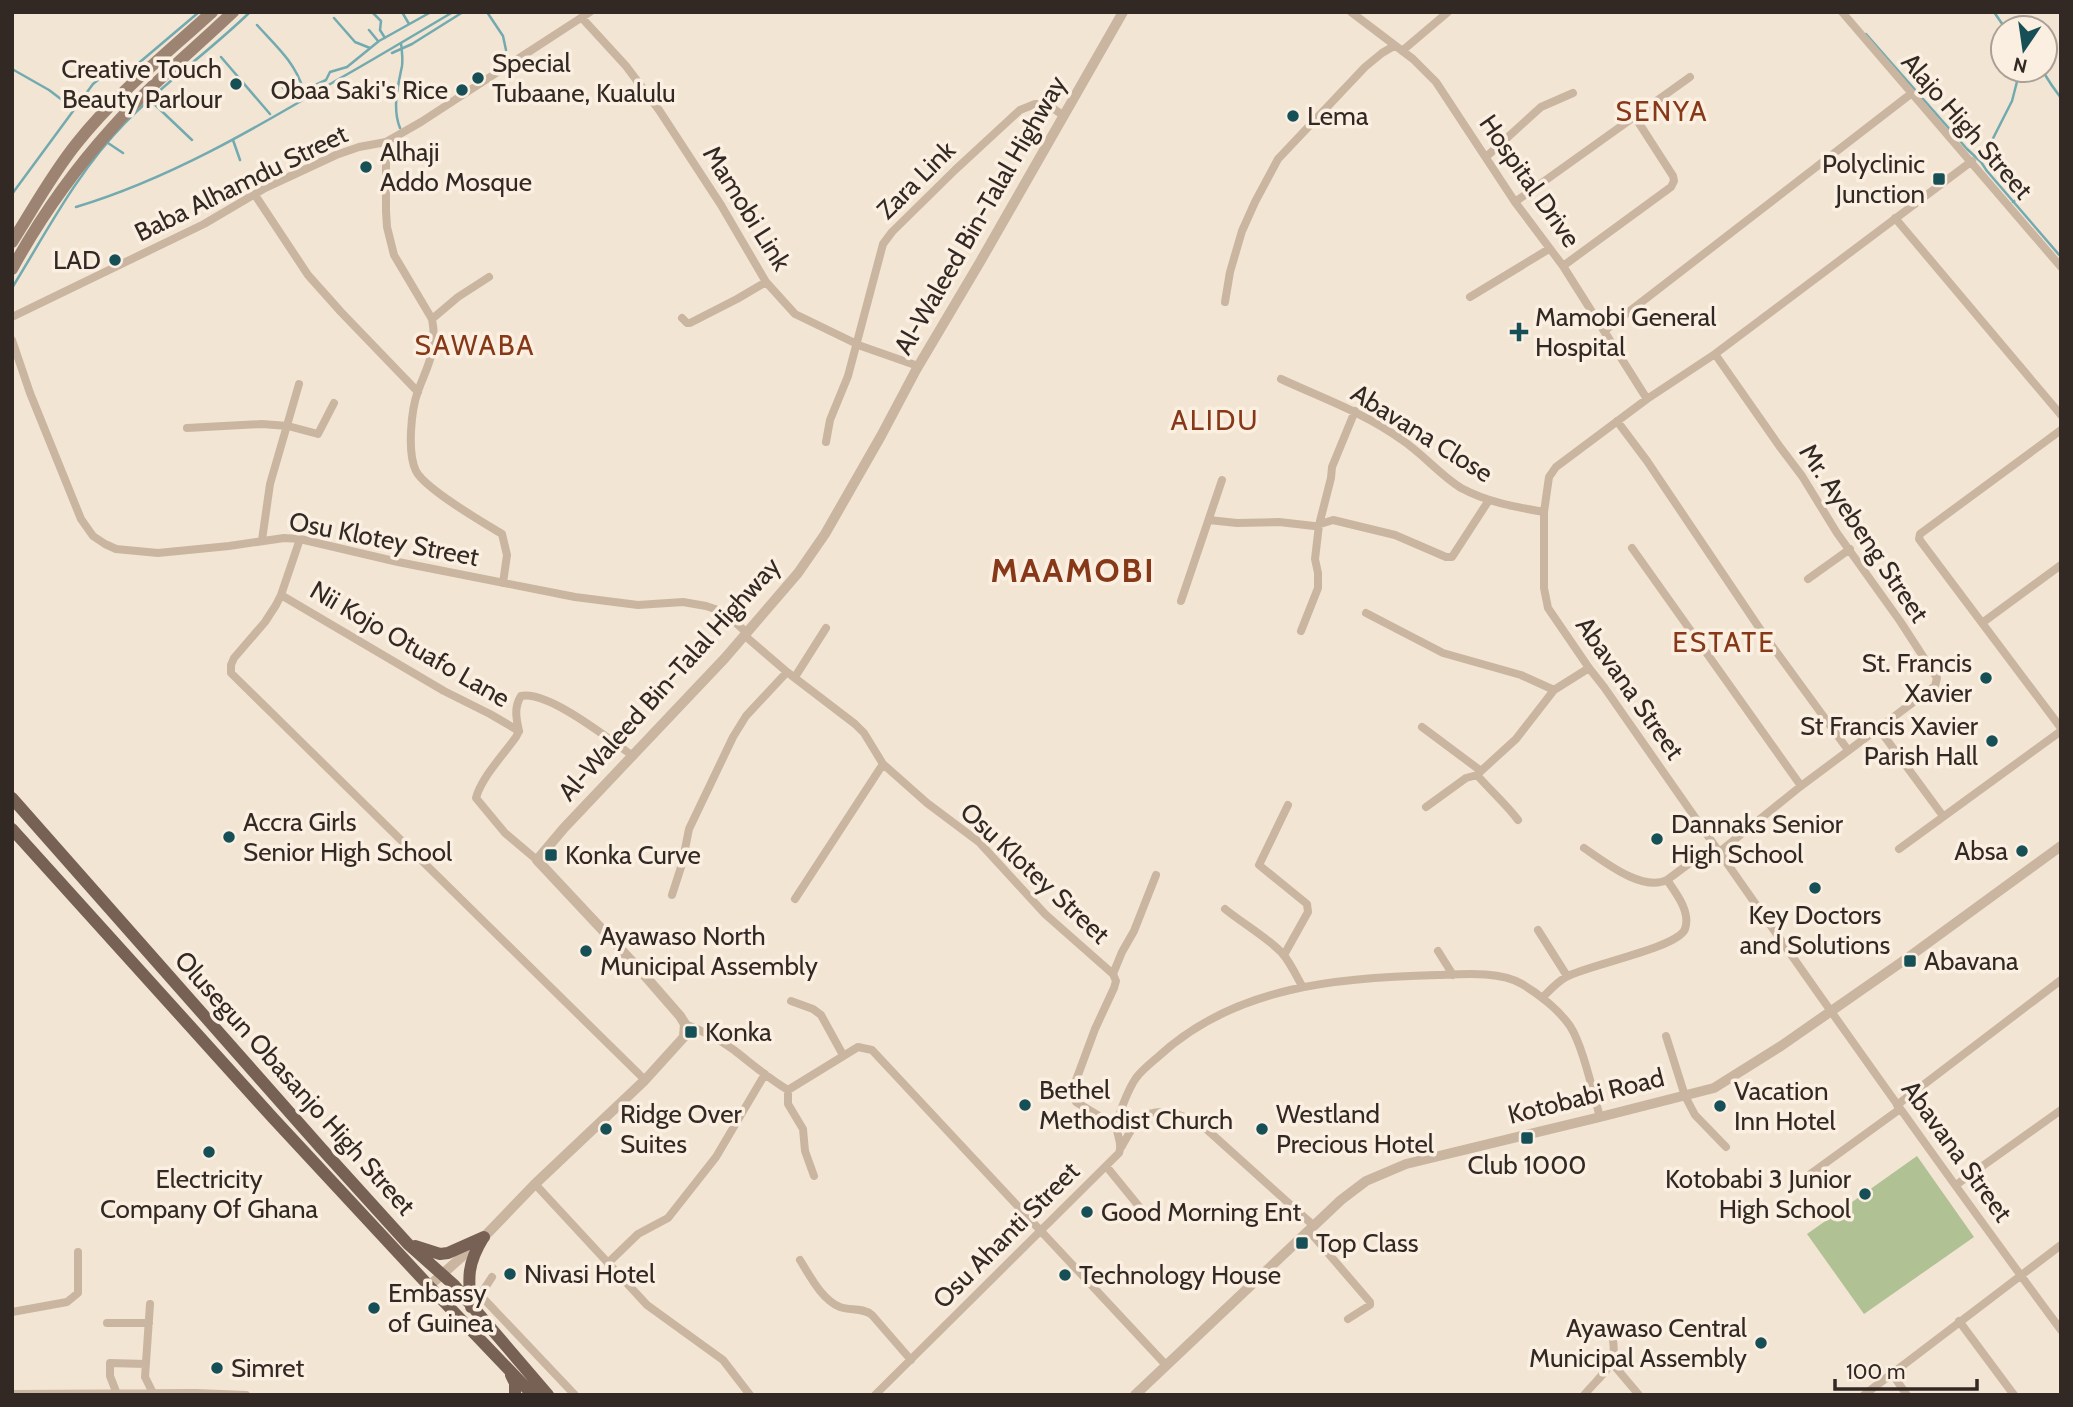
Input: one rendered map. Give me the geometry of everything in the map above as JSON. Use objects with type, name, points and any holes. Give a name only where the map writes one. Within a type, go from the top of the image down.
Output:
[{"type":"main road","points":[[12,242],[78,142],[122,94],[212,12]]},
{"type":"main road","points":[[12,269],[50,207],[110,130],[233,12]]},
{"type":"main road","name":"Olusegun Obasanjo High Street","points":[[12,798],[408,1244],[454,1285],[526,1390]]},
{"type":"main road","name":"Olusegun Obasanjo High Street","points":[[12,829],[264,1108],[506,1365],[515,1382],[526,1390],[548,1395]]},
{"type":"main road","points":[[408,1244],[440,1254],[484,1237]]},
{"type":"main road","points":[[471,1308],[468,1273],[474,1254],[484,1237]]},
{"type":"street","name":"Baba Alhamdu Street","points":[[12,317],[204,224],[336,155],[386,142],[590,12]]},
{"type":"street","name":"Hospital Drive","points":[[1351,12],[1419,64],[1436,82],[1515,202],[1563,266],[1647,399]]},
{"type":"street","points":[[1226,302],[1230,272],[1242,231],[1278,159],[1365,67],[1382,53],[1398,48],[1448,12]]},
{"type":"street","name":"Alajo High Street","points":[[1842,12],[2061,267]]},
{"type":"street","name":"Al-Waleed Bin-Talal Highway","points":[[537,860],[745,634],[798,573],[825,534],[918,366],[981,262],[1122,13]]},
{"type":"street","name":"Mamobi Link","points":[[582,18],[626,66],[659,110],[721,205],[766,282],[794,314],[856,343],[918,366]]},
{"type":"street","points":[[1515,202],[1690,76]]},
{"type":"street","points":[[1486,157],[1541,107],[1573,93]]},
{"type":"street","points":[[1604,331],[1912,93]]},
{"type":"street","name":"Zara Link","points":[[827,442],[830,420],[848,376],[883,244],[955,170],[1020,110],[1034,104],[1047,104],[1064,116]]},
{"type":"street","points":[[1563,266],[1671,187],[1674,181],[1635,117]]},
{"type":"street","points":[[386,142],[387,227],[394,255],[432,319],[434,329],[433,353],[418,392],[411,443],[416,471],[427,484],[502,534],[507,555],[503,583]]},
{"type":"street","name":"Abavana Street","points":[[1972,161],[1715,354],[1647,399],[1556,467],[1549,477],[1544,512],[1544,588],[1548,608],[1589,668],[1899,1107],[2061,1330]]},
{"type":"street","points":[[255,195],[308,275],[418,392]]},
{"type":"street","points":[[1895,218],[2061,415]]},
{"type":"street","points":[[1469,297],[1549,249]]},
{"type":"street","points":[[432,319],[458,297],[489,277]]},
{"type":"street","points":[[682,318],[690,323],[766,282]]},
{"type":"street","name":"Osu Klotey Street","points":[[12,340],[30,393],[81,519],[93,536],[117,549],[158,553],[262,540],[300,539],[398,562],[575,597],[638,605],[683,602],[724,612],[791,674],[855,724],[883,764],[927,803],[979,842],[1045,914],[1113,974],[1116,981],[1114,988],[1094,1029],[1072,1091],[1076,1102],[1116,1127]]},
{"type":"street","name":"Mr. Ayebeng Street","points":[[1667,880],[1716,849],[1880,729],[1935,686],[1937,678],[1802,476],[1715,354]]},
{"type":"street","name":"Abavana Close","points":[[1281,379],[1355,411],[1402,439],[1460,487],[1489,500],[1544,512]]},
{"type":"street","points":[[262,540],[270,484],[299,384]]},
{"type":"street","points":[[187,428],[262,424],[288,426],[318,434],[334,403]]},
{"type":"street","points":[[1301,631],[1318,588],[1315,559],[1319,525],[1332,467],[1355,411]]},
{"type":"street","points":[[1617,421],[1762,632],[1848,750]]},
{"type":"street","points":[[1899,849],[2061,730],[1919,536],[2061,430]]},
{"type":"street","points":[[1181,601],[1222,480]]},
{"type":"street","points":[[1209,520],[1319,525],[1333,520],[1395,535],[1446,557],[1452,557],[1489,500]]},
{"type":"street","points":[[300,539],[281,595],[265,622],[234,658],[231,673],[645,1080]]},
{"type":"street","points":[[1632,548],[1801,786]]},
{"type":"street","points":[[1808,579],[1850,549]]},
{"type":"street","points":[[1982,622],[2061,565]]},
{"type":"street","name":"Nii Kojo Otuafo Lane","points":[[281,595],[444,691],[519,731],[485,779],[476,798],[505,833],[537,860]]},
{"type":"street","points":[[1366,613],[1443,653],[1521,675],[1555,690]]},
{"type":"street","points":[[672,895],[682,864],[688,829],[733,737],[746,716],[791,674],[826,628]]},
{"type":"street","points":[[1426,807],[1466,778],[1479,773],[1516,739],[1555,690],[1589,668]]},
{"type":"street","points":[[519,731],[517,701],[520,696],[530,695],[574,715],[633,756]]},
{"type":"street","points":[[1422,727],[1479,773],[1518,820]]},
{"type":"street","points":[[1880,729],[1943,816]]},
{"type":"street","points":[[795,899],[883,764]]},
{"type":"street","points":[[1284,955],[1308,912],[1307,904],[1259,865],[1288,805]]},
{"type":"street","name":"Kotobabi Road","points":[[1141,1392],[1165,1364],[1341,1200],[1366,1181],[1406,1164],[1718,1086],[1906,959],[2061,846]]},
{"type":"street","points":[[1542,998],[1567,976],[1655,947],[1681,935],[1685,930],[1687,918],[1667,880],[1647,883],[1616,869],[1584,848]]},
{"type":"street","points":[[537,860],[685,1024],[713,1037],[788,1090]]},
{"type":"street","points":[[1113,974],[1134,931],[1156,875]]},
{"type":"street","points":[[1225,909],[1272,943],[1284,955],[1302,986]]},
{"type":"street","points":[[1538,930],[1567,976]]},
{"type":"street","points":[[1438,951],[1453,975]]},
{"type":"street","points":[[1122,1146],[1116,1127],[1130,1087],[1137,1076],[1179,1037],[1205,1021],[1302,986],[1378,976],[1480,975],[1522,984],[1542,998],[1570,1026],[1600,1117]]},
{"type":"street","points":[[1798,1183],[2061,980]]},
{"type":"street","points":[[791,1001],[813,1009],[821,1016],[843,1055]]},
{"type":"street","points":[[429,1286],[484,1237],[535,1184],[645,1080],[684,1037],[685,1024]]},
{"type":"street","points":[[1666,1035],[1685,1096],[1695,1115],[1726,1147]]},
{"type":"street","points":[[788,1090],[858,1047],[872,1050],[1165,1364]]},
{"type":"street","points":[[608,1262],[638,1234],[668,1218],[716,1157],[765,1074]]},
{"type":"street","points":[[788,1090],[788,1104],[803,1129],[805,1151],[814,1175]]},
{"type":"street","points":[[1956,1185],[2061,1110]]},
{"type":"street","name":"Osu Ahanti Street","points":[[875,1395],[1106,1166],[1118,1153],[1139,1120],[1153,1112],[1170,1112],[1204,1127],[1312,1228]]},
{"type":"street","points":[[1106,1166],[1146,1216]]},
{"type":"street","points":[[535,1184],[647,1305],[712,1350],[750,1395]]},
{"type":"street","points":[[1312,1228],[1370,1302],[1370,1305],[1348,1319]]},
{"type":"street","points":[[1864,1395],[2061,1245]]},
{"type":"street","points":[[12,1312],[73,1299],[78,1293],[78,1252]]},
{"type":"street","points":[[800,1260],[828,1300],[849,1310],[865,1310],[872,1315],[911,1360]]},
{"type":"street","points":[[492,1277],[481,1294],[483,1298],[575,1395]]},
{"type":"street","points":[[150,1304],[145,1377],[153,1393]]},
{"type":"street","points":[[1959,1321],[2014,1395]]},
{"type":"street","points":[[107,1323],[149,1323]]},
{"type":"street","points":[[1584,1395],[1612,1363],[1615,1348],[1610,1326]]},
{"type":"street","points":[[117,1394],[110,1377],[110,1363],[146,1364]]},
{"type":"street","points":[[1612,1363],[1639,1395]]},
{"type":"street","points":[[1892,1374],[1907,1395]]},
{"type":"street","points":[[12,1394],[246,1395]]},
{"type":"green space","points":[[1917,1156],[1974,1237],[1864,1314],[1807,1234]]},
{"type":"waterway","points":[[12,194],[93,84],[99,79],[127,73],[199,12]]},
{"type":"waterway","points":[[12,288],[64,202],[108,142],[140,108],[250,12]]},
{"type":"waterway","points":[[372,12],[381,21],[380,30],[385,38]]},
{"type":"waterway","points":[[402,12],[409,24]]},
{"type":"waterway","points":[[275,85],[281,85],[289,96],[295,95],[297,98],[303,91],[326,80],[330,72],[347,67],[379,41],[431,12]]},
{"type":"waterway","points":[[76,207],[111,196],[210,151],[274,117],[453,12]]},
{"type":"waterway","points":[[392,53],[412,44],[463,12]]},
{"type":"waterway","points":[[487,12],[503,36],[506,50]]},
{"type":"waterway","points":[[334,18],[355,42],[370,48]]},
{"type":"waterway","points":[[257,25],[290,62],[303,89]]},
{"type":"waterway","points":[[369,30],[378,41]]},
{"type":"waterway","points":[[1866,34],[1981,162]]},
{"type":"waterway","points":[[400,128],[396,105],[402,63],[401,43]]},
{"type":"waterway","points":[[221,57],[270,114]]},
{"type":"waterway","points":[[12,69],[49,90],[74,109]]},
{"type":"waterway","points":[[2016,84],[2012,101],[1981,162],[2061,257]]},
{"type":"waterway","points":[[2052,84],[2061,98]]},
{"type":"waterway","points":[[150,100],[192,140]]},
{"type":"waterway","points":[[233,140],[240,160]]},
{"type":"waterway","points":[[108,143],[123,153]]},
{"type":"waterway","points":[[2013,202],[2021,196]]},
{"type":"place","name":"Special Tubaane, Kualulu","points":[[478,78]]},
{"type":"place","name":"Creative Touch Beauty Parlour","points":[[236,84]]},
{"type":"place","name":"Obaa Saki's Rice","points":[[462,90]]},
{"type":"place","name":"Lema","points":[[1293,116]]},
{"type":"place","name":"Alhaji Addo Mosque","points":[[366,167]]},
{"type":"place","name":"Polyclinic Junction","points":[[1939,179]]},
{"type":"place","name":"LAD","points":[[115,260]]},
{"type":"place","name":"Mamobi General Hospital","points":[[1519,332]]},
{"type":"place","name":"St. Francis Xavier","points":[[1986,678]]},
{"type":"place","name":"St Francis Xavier Parish Hall","points":[[1992,741]]},
{"type":"place","name":"Accra Girls Senior High School","points":[[229,837]]},
{"type":"place","name":"Dannaks Senior High School","points":[[1657,839]]},
{"type":"place","name":"Absa","points":[[2022,851]]},
{"type":"place","name":"Konka Curve","points":[[551,855]]},
{"type":"place","name":"Key Doctors and Solutions","points":[[1815,888]]},
{"type":"place","name":"Ayawaso North Municipal Assembly","points":[[586,951]]},
{"type":"place","name":"Abavana","points":[[1910,961]]},
{"type":"place","name":"Konka","points":[[691,1032]]},
{"type":"place","name":"Bethel Methodist Church","points":[[1025,1105]]},
{"type":"place","name":"Vacation Inn Hotel","points":[[1720,1106]]},
{"type":"place","name":"Ridge Over Suites","points":[[606,1129]]},
{"type":"place","name":"Westland Precious Hotel","points":[[1262,1129]]},
{"type":"place","name":"Club 1000","points":[[1527,1138]]},
{"type":"place","name":"Electricity Company Of Ghana","points":[[209,1152]]},
{"type":"place","name":"Kotobabi 3 Junior High School","points":[[1865,1194]]},
{"type":"place","name":"Good Morning Ent","points":[[1087,1212]]},
{"type":"place","name":"Top Class","points":[[1302,1243]]},
{"type":"place","name":"Nivasi Hotel","points":[[510,1274]]},
{"type":"place","name":"Technology House","points":[[1065,1275]]},
{"type":"place","name":"Embassy of Guinea","points":[[374,1308]]},
{"type":"place","name":"Ayawaso Central Municipal Assembly","points":[[1761,1343]]},
{"type":"place","name":"Simret","points":[[217,1368]]},
{"type":"district","name":"SENYA","points":[[1662,111]]},
{"type":"district","name":"SAWABA","points":[[475,345]]},
{"type":"district","name":"ALIDU","points":[[1215,420]]},
{"type":"district","name":"MAAMOBI","points":[[1073,570]]},
{"type":"district","name":"ESTATE","points":[[1724,642]]}]
